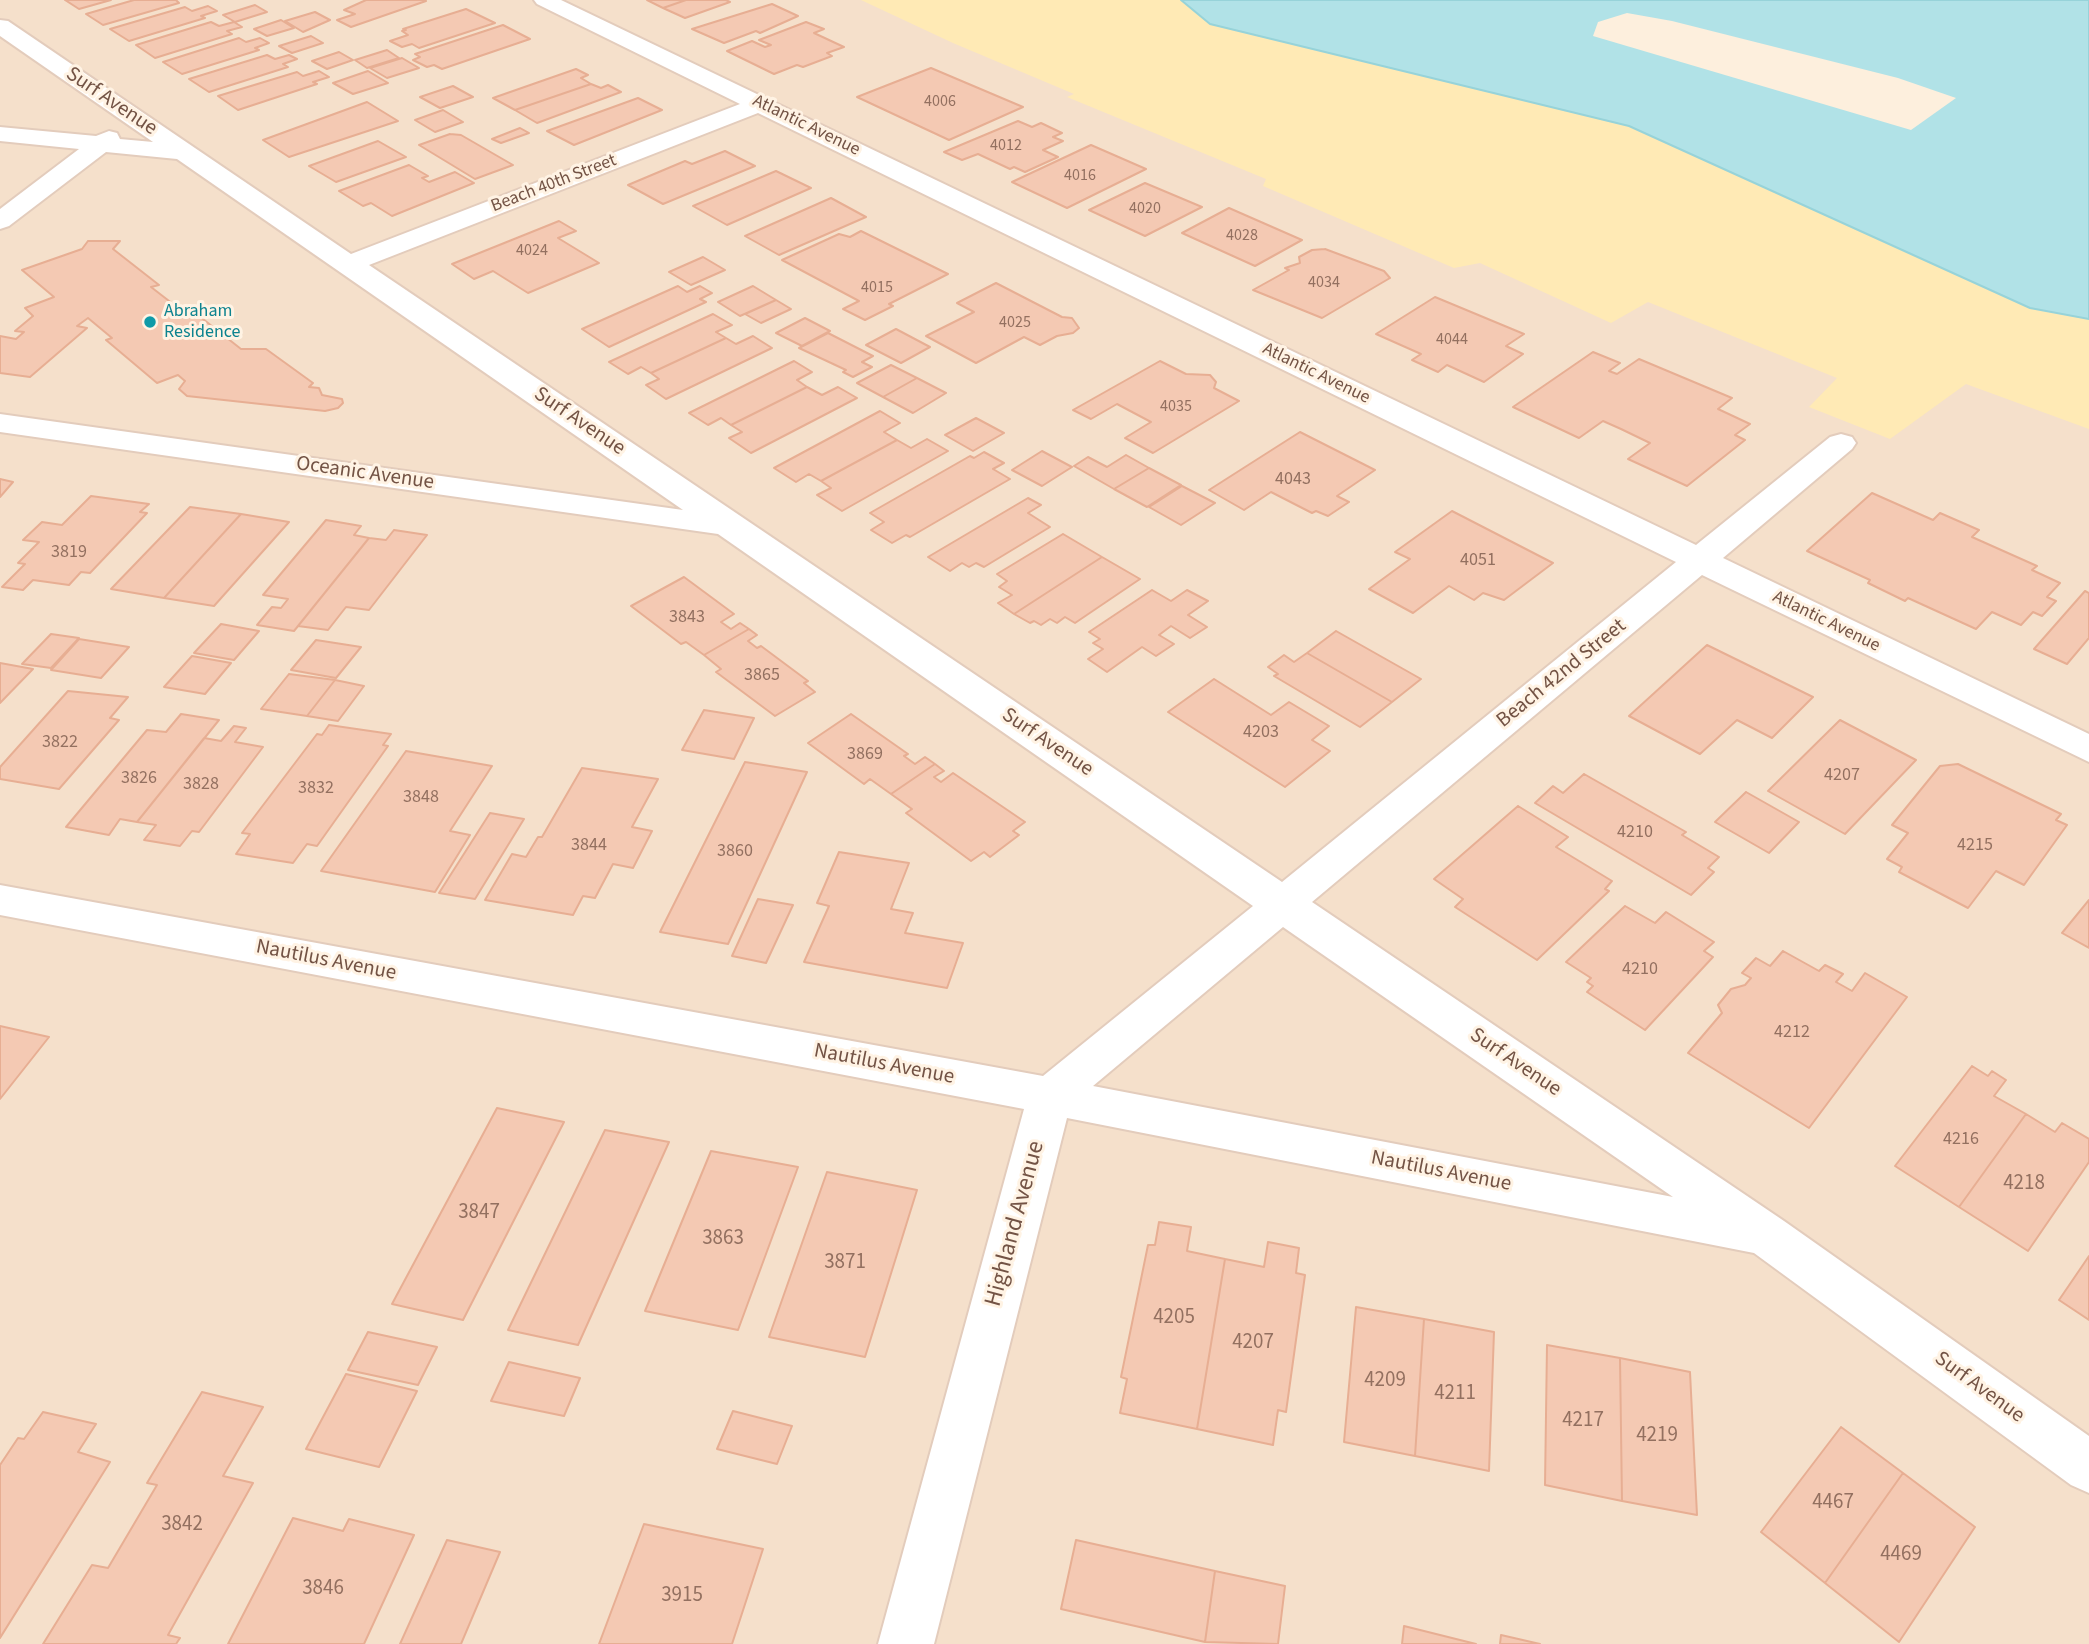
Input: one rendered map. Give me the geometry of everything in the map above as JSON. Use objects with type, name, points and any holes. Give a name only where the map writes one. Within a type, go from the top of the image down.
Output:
[{"type":"street","name":"Atlantic Avenue","points":[[544,0],[2089,749]]},
{"type":"street","name":"Surf Avenue","points":[[0,26],[1767,1236],[2089,1467]]},
{"type":"street","name":"Beach 40th Street","points":[[348,264],[760,104]]},
{"type":"street","points":[[0,221],[136,119]]},
{"type":"street","points":[[0,134],[185,152]]},
{"type":"street","name":"Oceanic Avenue","points":[[0,423],[731,527]]},
{"type":"street","name":"Beach 42nd Street","points":[[1283,904],[1841,443]]},
{"type":"street","name":"Nautilus Avenue","points":[[0,901],[1050,1096],[1767,1236]]},
{"type":"street","points":[[1050,1096],[1283,904]]},
{"type":"street","name":"Highland Avenue","points":[[906,1644],[1050,1096]]},
{"type":"shaded area","points":[[0,0],[1181,0],[2089,319],[2089,1644],[0,1644]]},
{"type":"sand","points":[[861,0],[1674,0],[2089,101],[2089,429],[1966,384],[1890,439],[1809,407],[1837,378],[1648,302],[1611,323],[1480,263],[1454,268],[1263,186],[1266,179],[1067,97],[1074,94],[953,43]]},
{"type":"water","points":[[1181,0],[2089,0],[2089,319],[2030,308],[1629,126],[1210,24]]},
{"type":"pier","points":[[1627,13],[1672,21],[1898,78],[1956,98],[1911,130],[1593,36],[1598,22]]},
{"type":"building","points":[[65,0],[111,0],[79,9]]},
{"type":"building","points":[[134,0],[176,0],[179,3],[103,25],[86,14]]},
{"type":"building","points":[[366,0],[426,1],[351,27],[337,20],[355,14],[344,10]]},
{"type":"building","points":[[647,0],[686,0],[663,8]]},
{"type":"building","points":[[686,0],[730,2],[685,18],[663,8]]},
{"type":"building","points":[[772,4],[798,16],[760,33],[756,31],[724,43],[692,29]]},
{"type":"building","points":[[255,5],[267,12],[235,22],[223,15]]},
{"type":"building","points":[[208,6],[217,11],[201,16],[205,18],[129,41],[110,29],[185,7],[192,11]]},
{"type":"building","points":[[466,9],[495,23],[419,48],[412,44],[402,47],[390,41],[408,35],[403,29]]},
{"type":"building","points":[[315,12],[330,20],[303,32],[285,21]]},
{"type":"building","points":[[281,20],[294,28],[267,36],[254,29]]},
{"type":"building","points":[[211,22],[219,26],[234,22],[242,27],[227,31],[232,34],[155,58],[136,45]]},
{"type":"building","points":[[806,22],[824,29],[814,33],[844,47],[827,53],[832,56],[774,74],[727,51],[752,41],[765,47],[771,45],[759,40]]},
{"type":"building","points":[[503,25],[530,39],[442,69],[434,65],[427,67],[413,60],[420,57],[415,54]]},
{"type":"building","points":[[311,36],[323,43],[292,53],[279,46]]},
{"type":"building","points":[[239,38],[246,42],[260,38],[269,43],[255,48],[259,50],[182,74],[163,62]]},
{"type":"building","points":[[387,50],[399,58],[367,68],[355,60]]},
{"type":"building","points":[[339,52],[353,60],[327,69],[312,61]]},
{"type":"building","points":[[267,55],[275,59],[289,55],[297,59],[283,64],[288,67],[209,92],[189,79]]},
{"type":"building","points":[[402,58],[419,68],[387,78],[370,68]]},
{"type":"building","points":[[931,68],[1023,107],[949,140],[857,97]]},
{"type":"building","points":[[576,69],[588,75],[581,78],[591,84],[515,110],[493,98]]},
{"type":"building","points":[[319,71],[329,77],[313,82],[317,84],[238,110],[218,96],[297,72],[303,76]]},
{"type":"building","points":[[368,71],[388,83],[353,94],[333,83]]},
{"type":"building","points":[[591,84],[601,88],[608,85],[621,92],[537,123],[515,110]]},
{"type":"building","points":[[453,86],[473,97],[440,108],[420,97]]},
{"type":"building","points":[[638,98],[662,110],[574,145],[547,131]]},
{"type":"building","points":[[367,102],[398,121],[289,157],[263,140]]},
{"type":"building","points":[[443,110],[463,122],[435,132],[415,120]]},
{"type":"building","points":[[1018,121],[1032,127],[1041,123],[1062,133],[1053,137],[1063,141],[1043,150],[1058,157],[1025,172],[1014,167],[1010,169],[978,154],[962,160],[944,152]]},
{"type":"building","points":[[520,128],[529,133],[501,143],[492,139]]},
{"type":"building","points":[[450,134],[461,135],[513,165],[475,179],[419,145]]},
{"type":"building","points":[[378,141],[406,157],[336,182],[309,166]]},
{"type":"building","points":[[1091,145],[1146,169],[1067,208],[1012,182]]},
{"type":"building","points":[[725,151],[755,166],[663,204],[628,185],[685,161],[692,164]]},
{"type":"building","points":[[409,165],[428,176],[422,178],[429,182],[455,172],[474,183],[392,216],[371,203],[363,206],[339,191]]},
{"type":"building","points":[[776,171],[811,188],[727,225],[693,206]]},
{"type":"building","points":[[1145,183],[1202,207],[1145,236],[1089,210]]},
{"type":"building","points":[[831,198],[866,217],[779,255],[745,236]]},
{"type":"building","points":[[1229,208],[1302,240],[1255,266],[1182,233]]},
{"type":"building","points":[[559,221],[576,231],[558,238],[599,263],[528,293],[493,271],[474,279],[452,264]]},
{"type":"building","points":[[861,231],[948,274],[889,304],[893,306],[865,320],[843,309],[859,301],[782,260],[839,234],[850,237]]},
{"type":"building","name":"Abraham Residence","points":[[88,241],[120,241],[113,249],[159,285],[151,287],[182,311],[189,308],[241,349],[266,349],[313,383],[309,387],[319,388],[322,395],[342,399],[343,403],[338,408],[325,411],[187,396],[179,389],[185,381],[178,375],[157,383],[106,340],[112,338],[88,318],[77,326],[87,328],[30,377],[0,373],[0,336],[16,339],[24,332],[15,331],[33,316],[25,308],[54,297],[22,270],[82,249]]},
{"type":"building","points":[[1325,249],[1384,271],[1390,278],[1322,318],[1253,290],[1289,270],[1285,268],[1300,263],[1299,257],[1312,250]]},
{"type":"building","points":[[703,257],[725,270],[691,285],[669,272]]},
{"type":"building","points":[[996,283],[1062,317],[1072,318],[1079,328],[1073,333],[1057,336],[1040,345],[1024,337],[976,363],[926,336],[974,312],[957,303]]},
{"type":"building","points":[[678,286],[687,292],[700,286],[712,293],[700,299],[706,302],[609,347],[582,329]]},
{"type":"building","points":[[753,286],[776,300],[740,316],[718,302]]},
{"type":"building","points":[[1435,297],[1524,334],[1506,346],[1523,354],[1484,382],[1447,365],[1438,372],[1412,360],[1421,354],[1376,334]]},
{"type":"building","points":[[776,300],[791,309],[761,323],[745,314]]},
{"type":"building","points":[[713,314],[732,325],[716,332],[726,338],[651,373],[641,367],[628,374],[609,362]]},
{"type":"building","points":[[805,318],[830,331],[802,346],[776,333]]},
{"type":"building","points":[[896,329],[930,347],[901,363],[866,345]]},
{"type":"building","points":[[828,333],[873,356],[862,362],[872,367],[853,377],[843,372],[846,370],[799,348]]},
{"type":"building","points":[[753,336],[772,348],[666,399],[646,385],[659,379],[651,373],[726,338],[736,344]]},
{"type":"building","points":[[1593,352],[1620,363],[1609,371],[1617,374],[1639,359],[1732,398],[1718,409],[1750,424],[1735,435],[1745,440],[1687,486],[1628,459],[1650,443],[1621,429],[1603,421],[1579,438],[1513,407]]},
{"type":"building","points":[[794,361],[812,372],[797,380],[807,387],[731,425],[721,418],[708,425],[689,413]]},
{"type":"building","points":[[1160,361],[1186,374],[1210,375],[1216,382],[1214,388],[1239,401],[1153,453],[1125,438],[1151,422],[1117,404],[1091,419],[1073,410]]},
{"type":"building","points":[[891,365],[917,378],[883,397],[857,383]]},
{"type":"building","points":[[917,378],[946,393],[913,413],[883,397]]},
{"type":"building","points":[[807,387],[822,395],[838,387],[857,398],[751,453],[729,438],[742,432],[731,425]]},
{"type":"building","points":[[880,411],[900,423],[884,432],[897,440],[821,481],[809,474],[796,482],[774,468]]},
{"type":"building","points":[[976,418],[1004,433],[973,451],[945,435]]},
{"type":"building","points":[[1300,432],[1375,470],[1337,496],[1349,502],[1328,516],[1316,511],[1312,513],[1271,492],[1244,510],[1209,490]]},
{"type":"building","points":[[927,439],[948,451],[842,511],[817,495],[831,488],[821,481],[897,440],[911,448]]},
{"type":"building","points":[[1042,451],[1072,467],[1042,486],[1012,470]]},
{"type":"building","points":[[984,452],[1004,463],[993,469],[1010,479],[910,537],[906,535],[892,543],[871,530],[884,522],[870,513],[970,456],[974,458]]},
{"type":"building","points":[[1126,455],[1149,468],[1114,489],[1074,466],[1088,457],[1107,467]]},
{"type":"building","points":[[1149,468],[1181,485],[1147,507],[1114,489]]},
{"type":"building","points":[[0,479],[13,482],[0,497]]},
{"type":"building","points":[[1182,486],[1215,503],[1181,525],[1149,507]]},
{"type":"building","points":[[1872,493],[1933,520],[1940,513],[1979,530],[1972,537],[2037,566],[2032,570],[2060,583],[2047,597],[2056,601],[2042,616],[2033,612],[2021,625],[1992,612],[1976,629],[1908,598],[1905,601],[1868,583],[1870,580],[1807,551]]},
{"type":"building","points":[[91,496],[149,504],[140,512],[147,513],[90,573],[81,572],[69,585],[33,580],[23,590],[2,587],[25,564],[18,563],[39,542],[23,540],[42,522],[62,525]]},
{"type":"building","points":[[1028,498],[1041,505],[1028,513],[1050,527],[984,567],[976,563],[969,567],[962,563],[950,571],[928,557]]},
{"type":"building","points":[[190,507],[241,514],[164,598],[111,589]]},
{"type":"building","points":[[1452,511],[1553,563],[1504,600],[1483,593],[1474,600],[1449,586],[1413,613],[1369,589],[1410,559],[1395,552]]},
{"type":"building","points":[[241,514],[289,522],[214,606],[164,598]]},
{"type":"building","points":[[326,520],[361,526],[354,535],[369,538],[294,631],[257,625],[272,607],[281,608],[288,599],[263,595]]},
{"type":"building","points":[[394,530],[427,535],[369,610],[346,607],[328,630],[298,626],[369,538],[386,540]]},
{"type":"building","points":[[1063,534],[1102,557],[1014,614],[998,603],[1012,595],[999,587],[1007,581],[997,574]]},
{"type":"building","points":[[1102,557],[1140,579],[1075,623],[1065,617],[1057,623],[1050,619],[1041,625],[1034,621],[1030,623],[1014,614]]},
{"type":"building","points":[[684,577],[734,614],[721,622],[731,629],[740,623],[749,629],[704,655],[686,642],[681,644],[631,606]]},
{"type":"building","points":[[1152,590],[1171,601],[1187,590],[1208,601],[1188,615],[1207,627],[1190,638],[1171,626],[1159,635],[1174,644],[1156,656],[1142,647],[1107,672],[1088,659],[1103,649],[1093,643],[1100,639],[1089,632]]},
{"type":"building","points":[[2085,591],[2089,593],[2089,638],[2067,664],[2034,649]]},
{"type":"building","points":[[221,624],[259,631],[234,660],[194,653]]},
{"type":"building","points":[[749,629],[757,635],[748,641],[757,648],[761,646],[808,681],[804,683],[815,692],[775,716],[716,672],[721,669],[704,655]]},
{"type":"building","points":[[1336,631],[1421,679],[1392,702],[1307,653]]},
{"type":"building","points":[[51,634],[79,638],[51,668],[22,664]]},
{"type":"building","points":[[79,639],[129,647],[101,678],[51,670]]},
{"type":"building","points":[[316,640],[361,647],[336,678],[291,670]]},
{"type":"building","points":[[1707,645],[1813,697],[1772,738],[1737,720],[1700,754],[1629,716]]},
{"type":"building","points":[[1307,653],[1392,702],[1360,727],[1274,676],[1278,674],[1268,667],[1284,655],[1294,662]]},
{"type":"building","points":[[192,656],[231,663],[205,694],[164,687]]},
{"type":"building","points":[[0,663],[33,669],[0,703]]},
{"type":"building","points":[[289,674],[335,680],[307,716],[261,709]]},
{"type":"building","points":[[1214,679],[1271,715],[1289,702],[1329,726],[1312,740],[1330,751],[1285,787],[1168,712]]},
{"type":"building","points":[[335,680],[364,686],[338,721],[307,716]]},
{"type":"building","points":[[68,691],[128,697],[110,718],[119,720],[59,789],[0,779],[0,767]]},
{"type":"building","points":[[704,710],[754,718],[734,759],[682,750]]},
{"type":"building","points":[[181,714],[219,720],[137,822],[120,819],[109,835],[66,827],[147,730],[166,732]]},
{"type":"building","points":[[851,714],[908,754],[904,756],[915,764],[925,757],[935,764],[891,794],[870,779],[864,784],[808,743]]},
{"type":"building","points":[[1840,720],[1916,760],[1845,834],[1768,791]]},
{"type":"building","points":[[329,725],[391,734],[383,745],[388,746],[317,846],[307,844],[293,863],[236,854],[250,834],[242,833],[317,734],[322,735]]},
{"type":"building","points":[[234,726],[246,728],[235,742],[263,747],[199,832],[192,831],[180,846],[144,840],[156,825],[137,822],[204,738],[221,741]]},
{"type":"building","points":[[406,751],[492,766],[450,831],[470,835],[435,892],[321,871]]},
{"type":"building","points":[[745,762],[807,772],[728,944],[660,932]]},
{"type":"building","points":[[935,764],[944,771],[934,777],[941,782],[953,773],[1025,822],[1013,831],[1019,835],[990,857],[984,852],[971,861],[906,813],[912,809],[891,794]]},
{"type":"building","points":[[1958,764],[2061,814],[2056,820],[2067,825],[2024,885],[1996,871],[1968,908],[1899,872],[1902,867],[1887,859],[1908,833],[1892,825],[1940,766]]},
{"type":"building","points":[[582,768],[658,779],[632,827],[652,831],[633,868],[613,864],[595,898],[583,896],[573,915],[485,900],[512,854],[526,857],[538,837],[542,837]]},
{"type":"building","points":[[1584,774],[1686,832],[1682,835],[1719,857],[1708,868],[1714,872],[1691,895],[1535,803],[1553,786],[1563,793]]},
{"type":"building","points":[[1746,792],[1799,822],[1769,853],[1715,822]]},
{"type":"building","points":[[1518,806],[1568,837],[1556,847],[1612,881],[1605,889],[1609,891],[1537,960],[1455,907],[1463,899],[1434,879]]},
{"type":"building","points":[[490,813],[524,819],[475,899],[439,893]]},
{"type":"building","points":[[839,852],[909,863],[891,909],[913,913],[905,933],[963,943],[947,988],[804,962],[829,906],[817,903]]},
{"type":"building","points":[[758,899],[793,905],[766,963],[732,956]]},
{"type":"building","points":[[2089,900],[2089,948],[2062,933]]},
{"type":"building","points":[[1625,906],[1655,923],[1666,912],[1714,942],[1704,951],[1713,957],[1645,1030],[1587,992],[1593,986],[1587,982],[1591,978],[1566,962]]},
{"type":"building","points":[[1783,951],[1819,971],[1825,965],[1843,974],[1836,982],[1852,991],[1865,973],[1907,997],[1809,1128],[1688,1053],[1722,1013],[1718,1005],[1731,989],[1745,985],[1751,978],[1742,973],[1756,958],[1770,966]]},
{"type":"building","points":[[0,1026],[49,1037],[0,1099]]},
{"type":"building","points":[[1972,1066],[1988,1076],[1992,1071],[2006,1080],[1994,1096],[2026,1114],[1959,1207],[1895,1166]]},
{"type":"building","points":[[497,1108],[564,1122],[463,1320],[392,1304]]},
{"type":"building","points":[[2026,1114],[2055,1132],[2062,1123],[2089,1139],[2089,1162],[2028,1251],[1959,1207]]},
{"type":"building","points":[[605,1130],[669,1142],[578,1345],[508,1330]]},
{"type":"building","points":[[711,1151],[798,1167],[738,1330],[645,1311]]},
{"type":"building","points":[[827,1172],[917,1190],[865,1357],[769,1337]]},
{"type":"building","points":[[1159,1222],[1191,1227],[1187,1251],[1225,1259],[1197,1429],[1120,1413],[1127,1379],[1121,1377],[1148,1245],[1155,1245]]},
{"type":"building","points":[[1268,1242],[1299,1248],[1296,1273],[1305,1275],[1286,1412],[1278,1410],[1273,1445],[1197,1429],[1225,1259],[1264,1267]]},
{"type":"building","points":[[2089,1256],[2089,1320],[2059,1300]]},
{"type":"building","points":[[1356,1307],[1424,1319],[1415,1456],[1344,1442]]},
{"type":"building","points":[[1424,1319],[1494,1332],[1489,1471],[1415,1456]]},
{"type":"building","points":[[368,1332],[437,1347],[418,1385],[348,1370]]},
{"type":"building","points":[[1547,1345],[1620,1358],[1622,1501],[1545,1485]]},
{"type":"building","points":[[1620,1358],[1690,1372],[1697,1515],[1622,1501]]},
{"type":"building","points":[[509,1362],[580,1378],[564,1416],[491,1401]]},
{"type":"building","points":[[346,1374],[417,1391],[379,1467],[306,1449]]},
{"type":"building","points":[[202,1392],[263,1407],[223,1476],[253,1483],[168,1635],[180,1638],[176,1644],[43,1644],[92,1565],[108,1568],[157,1485],[147,1483]]},
{"type":"building","points":[[733,1411],[792,1426],[777,1464],[717,1449]]},
{"type":"building","points":[[43,1412],[96,1424],[78,1452],[110,1462],[0,1638],[0,1465],[18,1438],[24,1439]]},
{"type":"building","points":[[1841,1427],[1903,1473],[1825,1583],[1761,1532]]},
{"type":"building","points":[[1903,1473],[1975,1527],[1899,1642],[1825,1583]]},
{"type":"building","points":[[293,1518],[343,1531],[349,1519],[414,1535],[364,1644],[228,1644]]},
{"type":"building","points":[[644,1524],[763,1549],[732,1644],[599,1644]]},
{"type":"building","points":[[447,1540],[500,1552],[461,1644],[400,1644]]},
{"type":"building","points":[[1076,1540],[1215,1571],[1205,1642],[1061,1609]]},
{"type":"building","points":[[1215,1571],[1285,1586],[1278,1644],[1205,1642]]},
{"type":"building","points":[[1404,1626],[1476,1644],[1402,1644]]},
{"type":"building","points":[[1501,1635],[1540,1644],[1500,1644]]},
{"type":"place","name":"Abraham Residence","points":[[150,322]]}]
